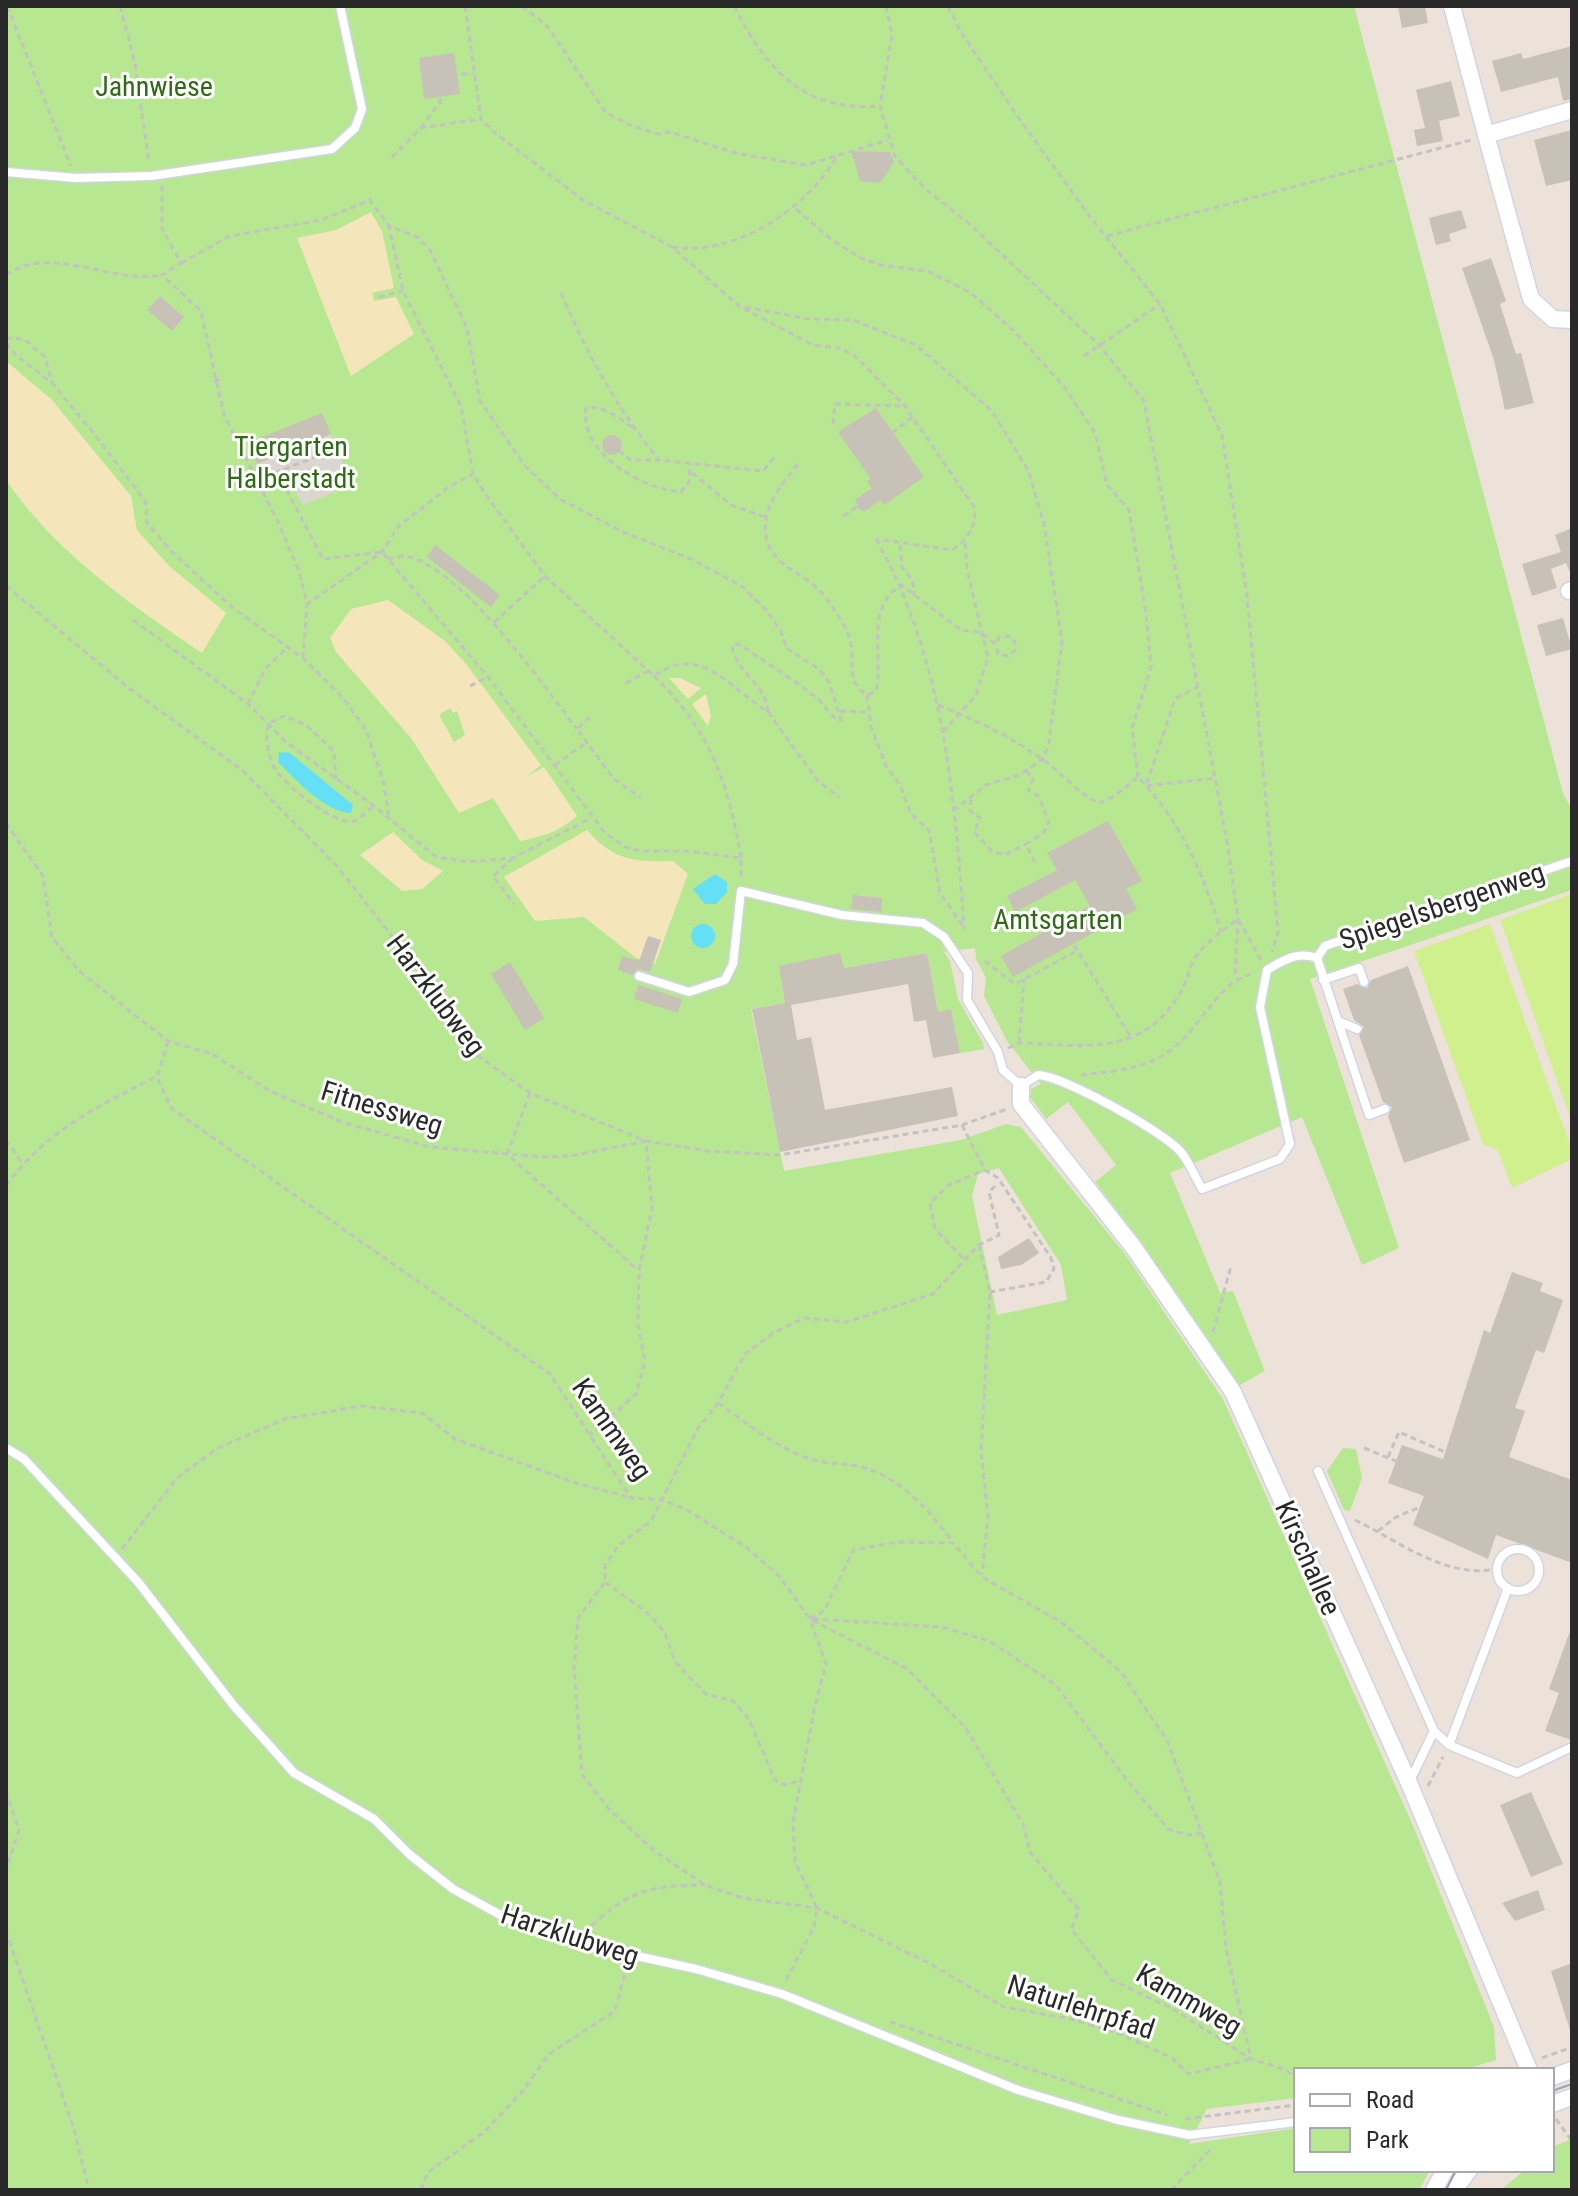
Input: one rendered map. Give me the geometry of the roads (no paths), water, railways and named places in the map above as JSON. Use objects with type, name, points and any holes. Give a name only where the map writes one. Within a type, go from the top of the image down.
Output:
[{"type":"street","points":[[1452,6],[1531,299],[1553,319],[1572,320]]},
{"type":"street","points":[[1486,135],[1572,110]]},
{"type":"street","name":"Kirschallee","points":[[1021,1086],[1021,1104],[1134,1248],[1233,1392],[1409,1783],[1528,2067]]},
{"type":"street","points":[[1434,2190],[1444,2172]]},
{"type":"street","points":[[1454,2190],[1468,2172]]},
{"type":"lane","points":[[6,172],[76,178],[151,176],[312,154],[341,143],[355,128],[362,99],[340,6]]},
{"type":"lane","name":"Spiegelsbergenweg","points":[[1317,958],[1325,946],[1572,861]]},
{"type":"lane","points":[[639,976],[689,992],[725,980],[733,964],[741,891],[842,915],[923,923],[944,937],[968,973],[967,1000],[998,1052],[1003,1070],[1021,1086],[1038,1075],[1058,1079],[1164,1137],[1182,1152],[1202,1189],[1280,1159],[1290,1144],[1260,1007],[1267,970],[1293,956],[1305,954],[1317,958],[1369,1115],[1385,1109]]},
{"type":"lane","points":[[1323,980],[1359,968],[1364,982]]},
{"type":"lane","points":[[1338,1021],[1357,1029]]},
{"type":"lane","name":"Harzklubweg","points":[[6,1448],[24,1459],[115,1558],[234,1706],[294,1773],[374,1819],[410,1855],[453,1889],[506,1918],[573,1942],[628,1957],[696,1969],[782,1994],[1018,2090],[1118,2120],[1189,2135],[1294,2122]]},
{"type":"lane","points":[[1318,1471],[1434,1731],[1449,1745],[1517,1773],[1572,1747]]},
{"type":"lane","points":[[1519,1547],[1534,1557],[1537,1578],[1521,1591],[1508,1588],[1500,1580],[1497,1569],[1503,1556],[1519,1547]]},
{"type":"lane","points":[[1449,1745],[1508,1588]]},
{"type":"lane","points":[[1409,1783],[1434,1731]]},
{"type":"water","points":[[279,752],[290,753],[353,805],[351,813],[331,807],[312,794],[278,762]]},
{"type":"water","points":[[715,874],[727,882],[727,892],[716,904],[705,904],[693,889]]},
{"type":"water","points":[[703,924],[712,927],[715,936],[712,945],[703,948],[694,945],[691,936],[694,927]]},
{"type":"tram line","points":[[1554,2090],[1572,2084]]},
{"type":"tram line","points":[[1446,2190],[1455,2172]]},
{"type":"park label","name":"Jahnwiese","points":[[154,86]]},
{"type":"park label","name":"Tiergarten Halberstadt","points":[[291,462]]},
{"type":"park label","name":"Amtsgarten","points":[[1058,919]]}]
